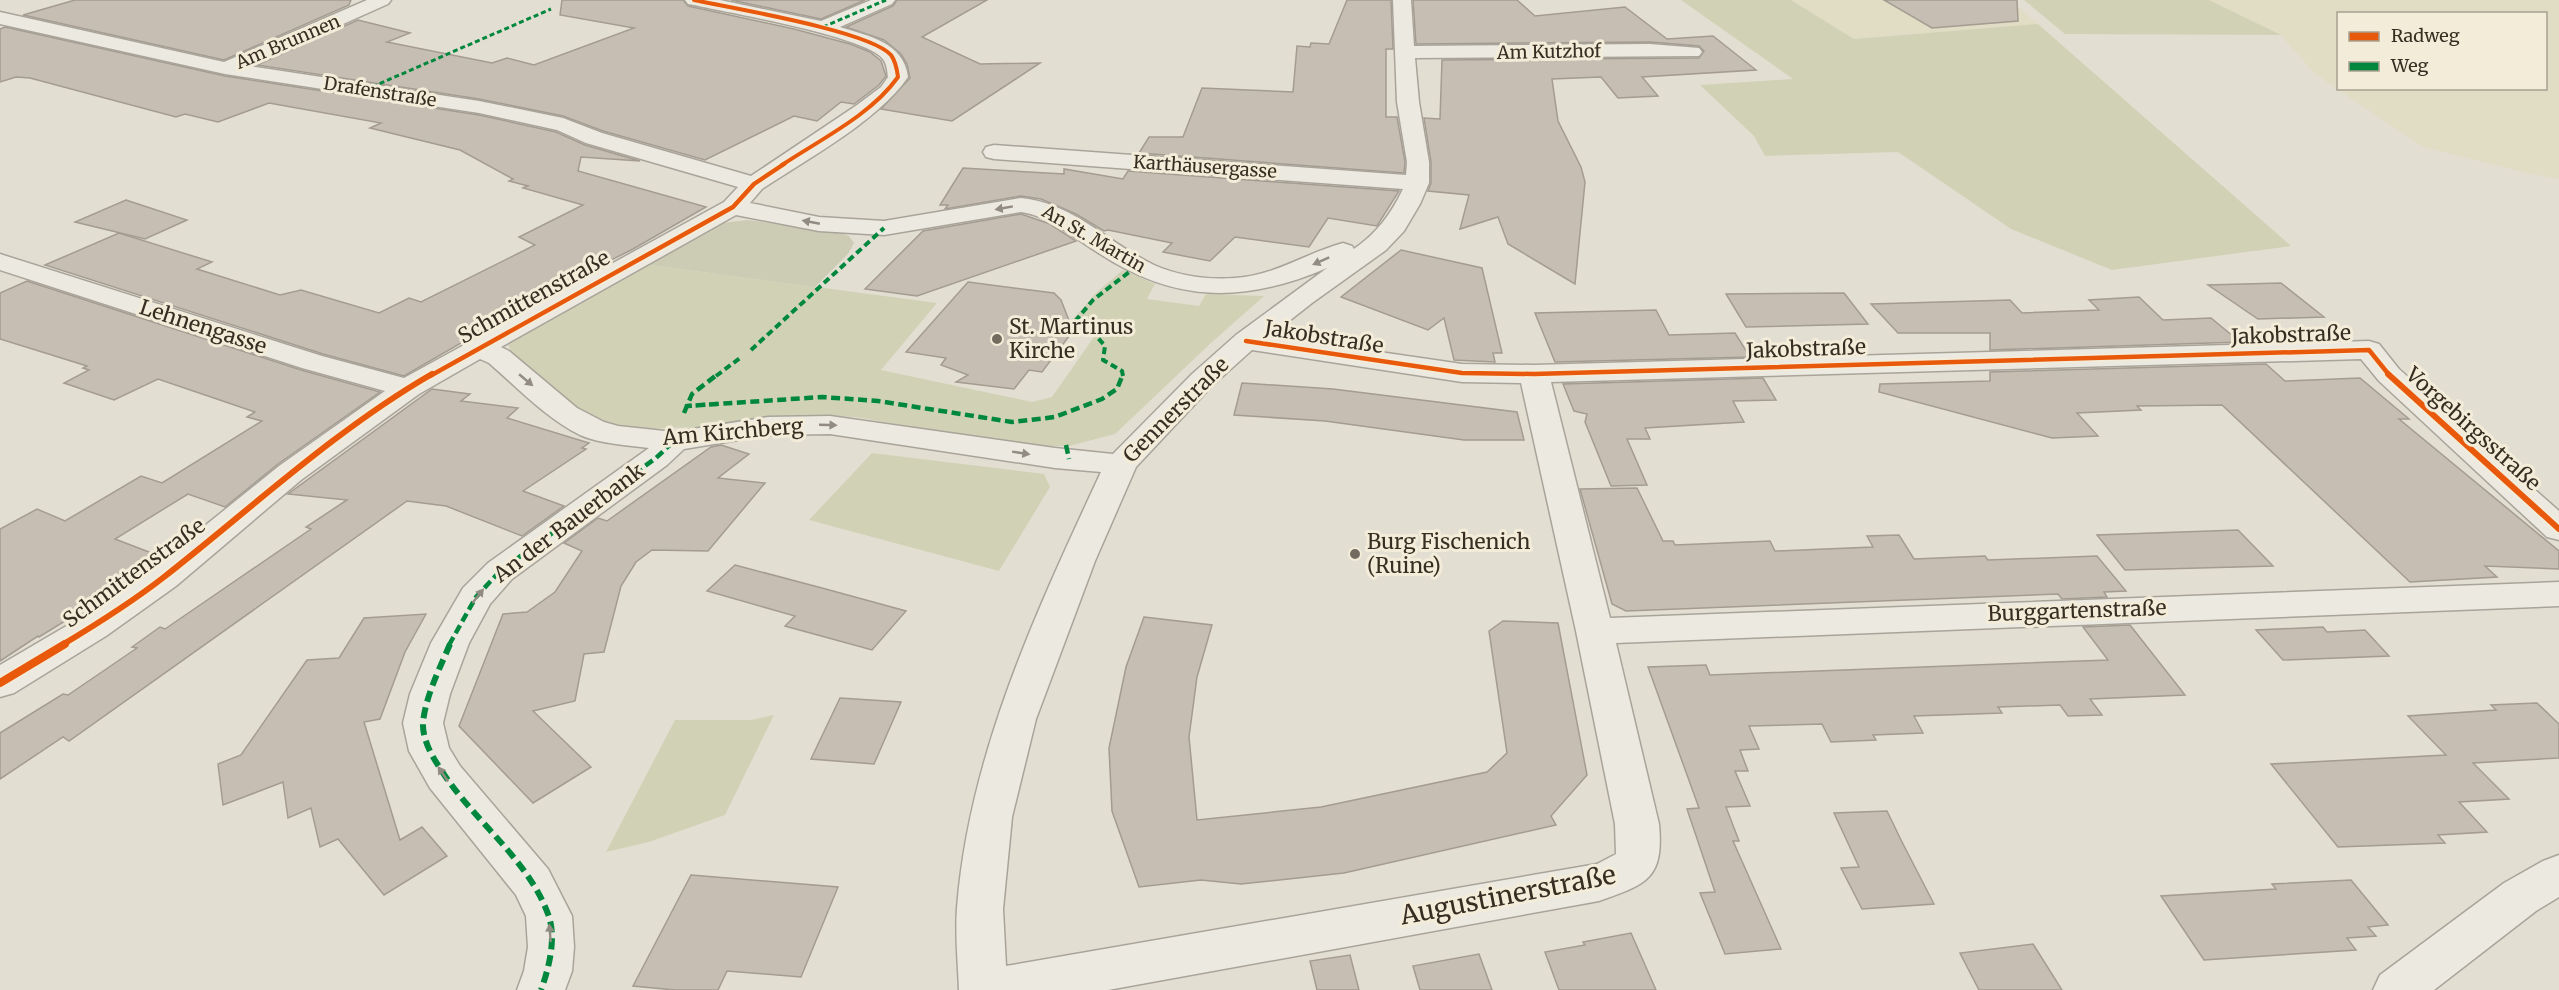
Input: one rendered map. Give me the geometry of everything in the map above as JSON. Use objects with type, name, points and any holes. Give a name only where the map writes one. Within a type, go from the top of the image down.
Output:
[{"type":"street","name":"Am Brunnen","points":[[225,68],[382,0]]},
{"type":"street","name":"Schmittenstraße","points":[[0,683],[93,627],[163,578],[290,473],[408,388],[733,207],[754,184],[865,110],[888,91],[898,77],[897,66],[890,54],[875,45],[823,27],[694,0]]},
{"type":"street","points":[[823,27],[886,0]]},
{"type":"street","name":"Gennerstraße","points":[[983,990],[980,909],[991,817],[1016,719],[1077,561],[1121,464],[1202,380],[1246,341],[1302,297],[1377,245],[1395,226],[1417,183],[1418,162],[1408,102],[1402,0]]},
{"type":"street","name":"Drafenstraße","points":[[3,8],[225,68],[479,107],[562,125],[594,138],[754,184]]},
{"type":"street","name":"Am Kutzhof","points":[[1406,52],[1650,50],[1692,52]]},
{"type":"street","name":"Karthäusergasse","points":[[994,152],[1417,183]]},
{"type":"street","name":"An St. Martin","points":[[733,207],[819,224],[884,228],[1021,205],[1038,207],[1052,212],[1137,266],[1172,280],[1219,288],[1251,286],[1296,272],[1353,248],[1377,245]]},
{"type":"street","name":"Lehnengasse","points":[[0,262],[312,362],[408,388]]},
{"type":"street","name":"Jakobstraße","points":[[1246,341],[1462,373],[1534,374],[2369,350]]},
{"type":"street","name":"Am Kirchberg","points":[[478,347],[499,357],[566,414],[593,429],[618,435],[674,441],[768,426],[830,424],[1055,458],[1121,464]]},
{"type":"street","name":"Vorgebirgsstraße","points":[[2369,350],[2389,375],[2559,529]]},
{"type":"street","name":"Augustinerstraße","points":[[989,990],[1599,882],[1631,870],[1640,856],[1637,825],[1595,631],[1534,374]]},
{"type":"street","name":"An der Bauerbank","points":[[541,990],[548,971],[551,947],[549,916],[532,882],[445,777],[429,751],[423,723],[430,694],[450,643],[476,597],[500,571],[656,459],[674,441]]},
{"type":"street","name":"Burggartenstraße","points":[[1595,631],[2559,594]]},
{"type":"street","points":[[2397,990],[2520,897],[2559,874]]},
{"type":"shaded area","points":[[1791,0],[2010,0],[2038,24],[1854,39]]},
{"type":"shaded area","points":[[2209,0],[2559,0],[2559,179],[2423,147],[2339,90],[2547,90],[2547,12],[2337,12],[2337,89],[2314,73],[2281,35]]},
{"type":"green space","points":[[1681,0],[1791,0],[1854,39],[2038,24],[2291,246],[2112,270],[2011,229],[1898,152],[1765,156],[1754,136],[1700,85],[1793,79]]},
{"type":"green space","points":[[2024,0],[2209,0],[2281,35],[2065,34]]},
{"type":"green space","points":[[747,220],[838,232],[849,236],[854,243],[848,254],[815,287],[642,264],[714,224]]},
{"type":"green space","points":[[642,264],[937,303],[881,370],[1032,402],[1052,397],[1101,327],[1072,320],[1098,291],[1123,270],[1155,284],[1147,299],[1199,306],[1206,294],[1264,296],[1115,434],[1069,446],[1027,446],[855,417],[796,415],[698,427],[644,429],[604,425],[582,415],[511,354],[507,340]]},
{"type":"green space","points":[[872,453],[1044,474],[1050,487],[999,571],[809,520]]},
{"type":"green space","points":[[774,715],[725,815],[649,842],[606,852],[675,720],[751,720]]},
{"type":"building","points":[[75,0],[351,0],[349,5],[224,60],[23,15]]},
{"type":"building","points":[[562,0],[683,0],[688,6],[794,29],[850,44],[870,52],[881,61],[886,76],[879,85],[854,104],[841,102],[817,121],[794,116],[705,160],[603,131],[563,116],[479,99],[257,65],[358,20],[410,33],[387,42],[492,63],[507,58],[534,65],[634,28],[560,15]]},
{"type":"building","points":[[731,0],[865,0],[821,19]]},
{"type":"building","points":[[897,0],[987,0],[922,37],[980,64],[1040,63],[952,121],[881,109],[910,78],[907,64],[901,54],[884,40],[846,27],[893,6]]},
{"type":"building","points":[[1347,0],[1391,0],[1393,49],[1386,49],[1386,117],[1397,117],[1405,162],[1404,173],[1139,153],[1149,137],[1183,137],[1202,88],[1293,92],[1297,46],[1310,47],[1311,43],[1329,44]]},
{"type":"building","points":[[1413,0],[1517,0],[1535,16],[1625,7],[1667,39],[1713,36],[1756,70],[1642,77],[1658,96],[1618,98],[1601,77],[1552,79],[1558,121],[1581,167],[1585,182],[1575,284],[1508,244],[1498,217],[1460,229],[1469,195],[1428,191],[1431,183],[1431,162],[1424,118],[1440,119],[1442,60],[1699,58],[1704,51],[1699,46],[1650,42],[1416,44]]},
{"type":"building","points":[[1884,0],[2017,0],[2018,21],[1932,28]]},
{"type":"building","points":[[5,27],[225,76],[479,115],[556,132],[585,145],[640,161],[581,157],[578,171],[706,207],[633,249],[558,287],[404,376],[323,354],[45,265],[119,233],[212,262],[197,269],[280,295],[301,290],[379,313],[409,298],[421,302],[535,245],[519,237],[583,205],[523,188],[528,186],[509,181],[513,179],[460,150],[370,128],[381,123],[269,103],[218,122],[185,114],[176,117],[30,78],[16,77],[0,82],[0,29]]},
{"type":"building","points":[[963,168],[1064,174],[1064,169],[1123,179],[1128,171],[1399,191],[1377,226],[1328,218],[1309,247],[1235,237],[1210,261],[1163,252],[1172,243],[1104,231],[1076,214],[1041,199],[1021,196],[945,209],[948,205],[940,205]]},
{"type":"building","points":[[126,200],[187,220],[145,239],[75,222]]},
{"type":"building","points":[[1021,214],[1050,224],[1076,241],[917,296],[865,289],[923,231]]},
{"type":"building","points":[[1401,250],[1482,268],[1502,353],[1493,353],[1495,362],[1454,360],[1444,318],[1428,330],[1341,297]]},
{"type":"building","points":[[27,281],[301,370],[380,392],[278,464],[225,507],[188,494],[115,539],[162,557],[79,616],[73,616],[0,661],[0,529],[37,509],[65,521],[141,476],[162,483],[262,421],[247,417],[255,412],[158,379],[114,400],[64,383],[89,370],[83,368],[87,366],[0,339],[0,293]]},
{"type":"building","points":[[968,282],[1054,293],[1061,300],[1073,331],[1042,372],[1029,370],[1014,389],[956,382],[968,375],[941,365],[946,358],[906,352]]},
{"type":"building","points":[[2281,283],[2324,317],[2258,319],[2208,285]]},
{"type":"building","points":[[1844,293],[1868,324],[1746,327],[1726,294]]},
{"type":"building","points":[[2139,297],[2163,320],[2211,318],[2240,342],[1990,350],[1990,333],[1898,333],[1871,304],[2010,300],[2022,313],[2099,310],[2089,300]]},
{"type":"building","points":[[1656,310],[1669,335],[1735,333],[1750,357],[1555,362],[1535,313]]},
{"type":"building","points":[[2266,364],[2285,381],[2360,378],[2409,419],[2399,419],[2559,551],[2559,569],[2485,566],[2497,577],[2410,582],[2222,405],[2137,406],[2141,410],[2077,413],[2098,436],[2052,438],[1879,392],[1880,384],[1990,381],[1990,372]]},
{"type":"building","points":[[1763,378],[1776,400],[1733,401],[1744,422],[1645,428],[1650,439],[1627,439],[1647,485],[1611,486],[1585,422],[1587,414],[1574,411],[1563,384]]},
{"type":"building","points":[[1242,383],[1333,389],[1517,412],[1524,440],[1464,440],[1325,421],[1234,415]]},
{"type":"building","points":[[432,389],[470,394],[461,401],[518,408],[507,418],[589,443],[582,448],[586,449],[523,491],[564,506],[522,536],[446,506],[407,501],[69,741],[63,737],[0,779],[0,733],[63,694],[68,695],[137,648],[132,647],[160,627],[165,629],[311,529],[306,527],[347,500],[288,494]]},
{"type":"building","points":[[721,445],[749,454],[718,478],[765,483],[708,551],[652,550],[636,562],[621,586],[604,652],[584,654],[575,701],[533,711],[591,767],[533,803],[459,726],[503,614],[527,612],[555,592],[582,551],[564,543],[598,518],[607,521],[711,447]]},
{"type":"building","points":[[1637,488],[1663,541],[1673,541],[1675,545],[1770,541],[1775,551],[1873,547],[1867,536],[1899,535],[1914,559],[1985,556],[1988,560],[2097,556],[2126,591],[2104,592],[2107,597],[2062,599],[2058,594],[1626,611],[1612,604],[1580,489]]},
{"type":"building","points":[[2238,530],[2273,566],[2125,570],[2097,535]]},
{"type":"building","points":[[735,565],[906,611],[872,650],[785,626],[795,616],[707,591]]},
{"type":"building","points":[[426,614],[405,652],[380,719],[364,722],[400,840],[422,827],[447,856],[384,895],[338,839],[320,847],[311,808],[288,818],[283,782],[223,805],[218,764],[241,755],[307,660],[339,658],[364,618]]},
{"type":"building","points":[[1144,617],[1212,625],[1197,677],[1189,737],[1197,820],[1321,807],[1487,772],[1507,753],[1489,631],[1503,621],[1558,623],[1587,775],[1551,816],[1556,825],[1344,873],[1241,884],[1201,880],[1139,887],[1112,811],[1109,748],[1126,667]]},
{"type":"building","points":[[2130,625],[2185,695],[2090,699],[2102,715],[2068,716],[2060,705],[1998,707],[2002,713],[1914,716],[1923,733],[1873,735],[1876,740],[1831,742],[1822,724],[1749,726],[1759,749],[1740,750],[1748,771],[1735,771],[1750,806],[1726,807],[1739,841],[1733,841],[1781,949],[1725,954],[1700,893],[1715,892],[1687,809],[1699,808],[1648,667],[1706,665],[1710,675],[2108,660],[2083,627]]},
{"type":"building","points":[[2323,627],[2327,632],[2365,630],[2389,656],[2283,660],[2256,630]]},
{"type":"building","points":[[840,698],[901,702],[874,764],[811,759]]},
{"type":"building","points":[[2537,703],[2559,724],[2559,758],[2473,763],[2509,799],[2459,802],[2487,832],[2438,835],[2445,843],[2338,847],[2271,764],[2446,755],[2408,716],[2496,710],[2491,705]]},
{"type":"building","points":[[1887,811],[1934,904],[1862,909],[1841,868],[1859,867],[1834,813]]},
{"type":"building","points":[[691,875],[838,887],[801,977],[727,971],[718,990],[675,990],[633,986]]},
{"type":"building","points":[[2351,880],[2388,925],[2368,927],[2376,936],[2347,938],[2356,950],[2204,960],[2161,896],[2276,889],[2272,884]]},
{"type":"building","points":[[1631,933],[1656,990],[1559,990],[1545,952]]},
{"type":"building","points":[[2033,944],[2062,990],[1979,990],[1960,953]]},
{"type":"building","points":[[1479,954],[1492,990],[1420,990],[1413,966]]},
{"type":"building","points":[[1350,955],[1359,990],[1317,990],[1310,961]]},
{"type":"marked path","points":[[823,27],[886,0]]},
{"type":"marked path","points":[[365,90],[551,9]]},
{"type":"marked path","points":[[751,350],[884,228]]},
{"type":"marked path","points":[[718,404],[687,406],[822,397],[878,401],[1012,422],[1055,417],[1102,399],[1117,389],[1123,375],[1122,371],[1103,360],[1105,346],[1091,330],[1067,331],[1093,300],[1137,266]]},
{"type":"marked path","points":[[684,413],[692,394],[740,358]]},
{"type":"marked path","points":[[541,990],[548,971],[551,947],[549,916],[532,882],[445,777],[429,751],[423,723],[430,694],[450,643],[476,597],[500,571],[656,458],[674,441]]},
{"type":"marked path","points":[[1066,445],[1069,459]]},
{"type":"cycle path","points":[[0,683],[93,627],[163,578],[290,473],[408,388],[733,207],[754,184],[865,110],[888,91],[898,77],[897,66],[890,54],[875,45],[823,27],[694,0]]},
{"type":"cycle path","points":[[1246,341],[1462,373],[1534,374],[2369,350],[2389,375],[2559,529]]},
{"type":"place","name":"St. Martinus Kirche","points":[[997,339]]},
{"type":"place","name":"Burg Fischenich (Ruine)","points":[[1355,554]]}]
